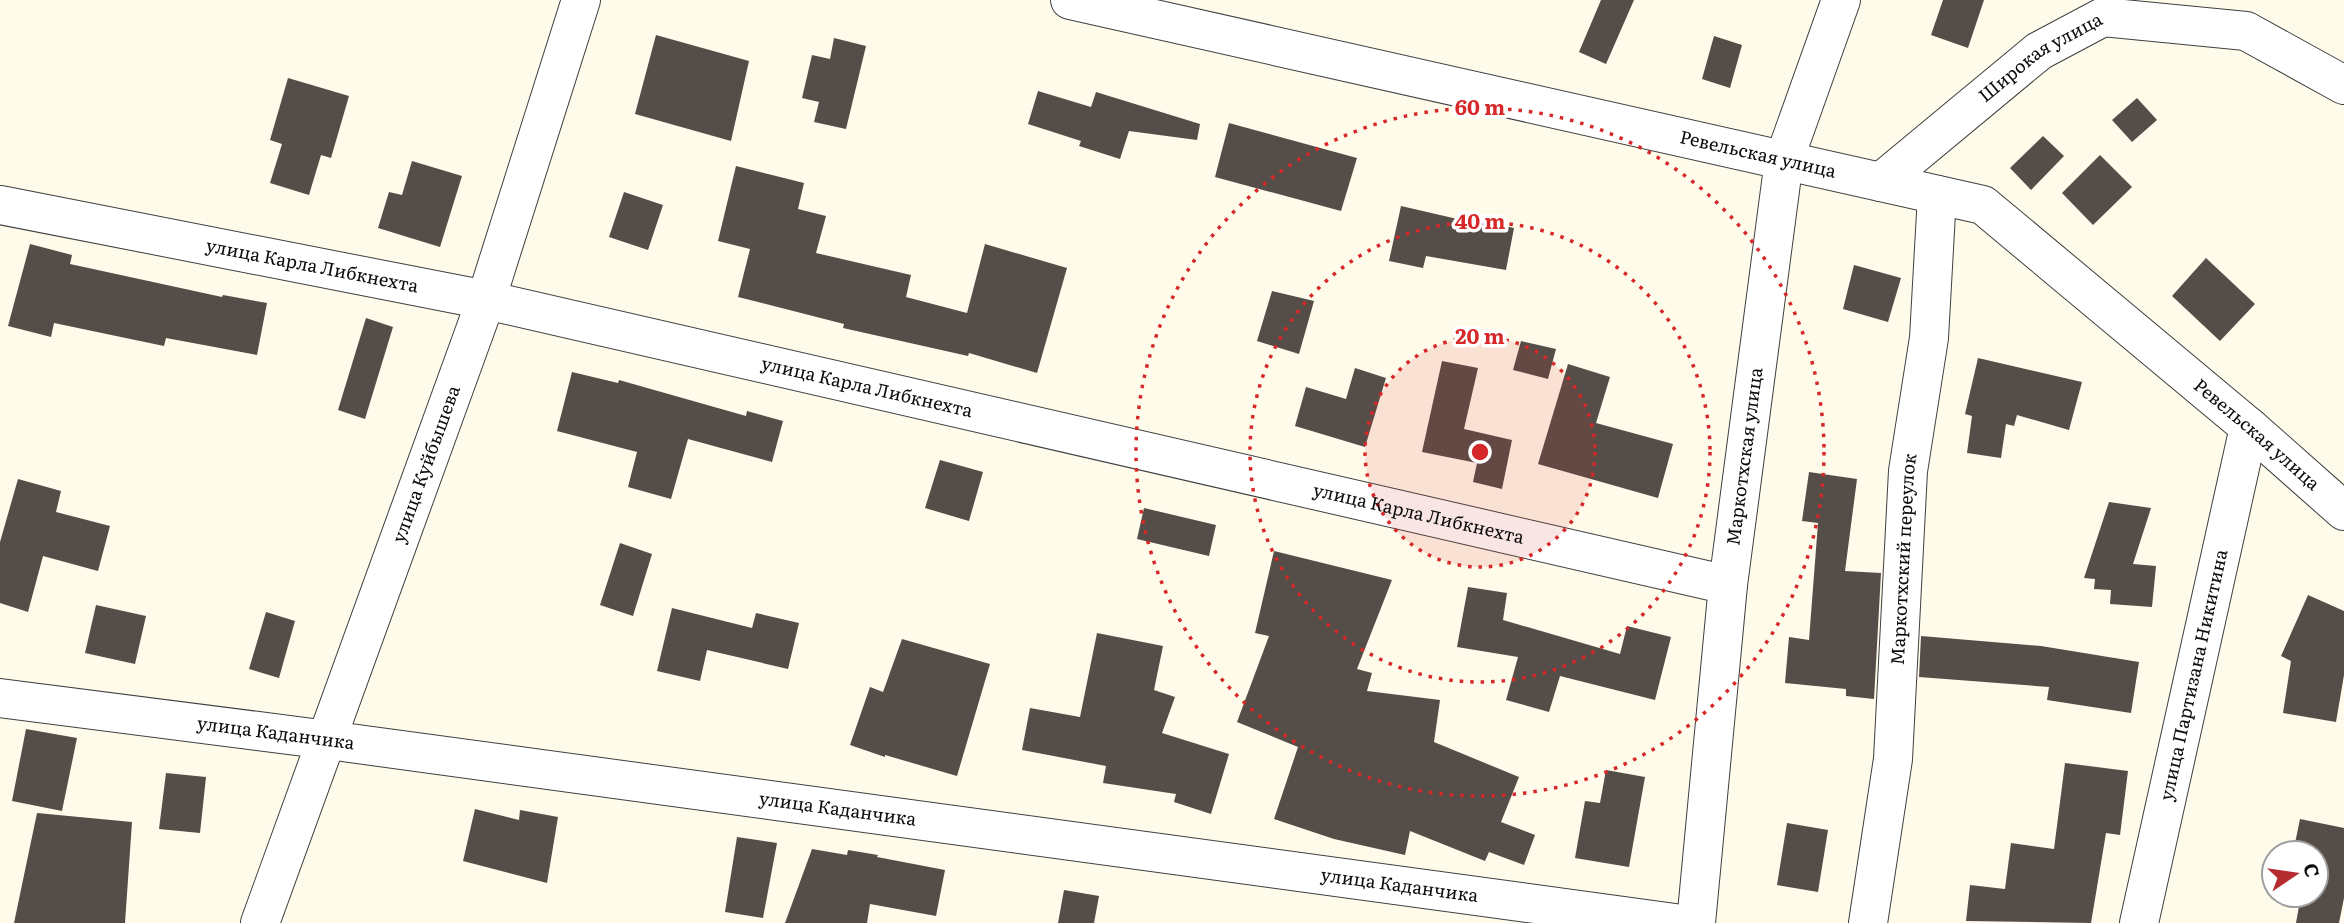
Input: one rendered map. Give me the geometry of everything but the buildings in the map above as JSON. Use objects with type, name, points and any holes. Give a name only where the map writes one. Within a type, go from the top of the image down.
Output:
[{"type":"street","name":"улица Куйбышева","points":[[260,923],[486,300],[581,0]]},
{"type":"street","name":"Ревельская улица","points":[[1070,0],[1209,15],[1784,160],[1983,205],[2249,427],[2344,511]]},
{"type":"street","name":"Маркотхская улица","points":[[1696,923],[1728,585],[1784,160],[1841,0]]},
{"type":"street","name":"Широкая улица","points":[[1881,182],[2039,51],[2103,17],[2246,32],[2344,85]]},
{"type":"street","name":"Маркотхский переулок","points":[[1868,923],[1893,759],[1908,471],[1929,338],[1937,195]]},
{"type":"street","name":"улица Карла Либкнехта","points":[[0,205],[486,300],[1728,585]]},
{"type":"street","name":"улица Партизана Никитина","points":[[2139,923],[2249,427]]},
{"type":"street","name":"улица Каданчика","points":[[0,698],[1675,923]]}]
